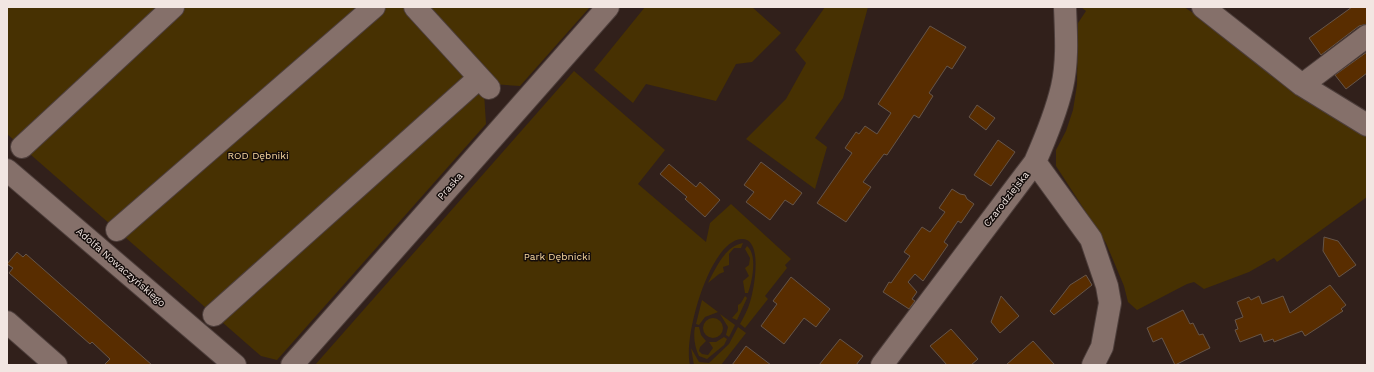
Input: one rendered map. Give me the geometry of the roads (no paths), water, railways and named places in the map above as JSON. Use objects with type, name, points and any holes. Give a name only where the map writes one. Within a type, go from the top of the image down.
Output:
[{"type":"street","points":[[22,147],[173,7]]},
{"type":"street","points":[[117,230],[374,7]]},
{"type":"street","points":[[214,315],[484,83],[415,7]]},
{"type":"street","name":"Praska","points":[[292,365],[608,7]]},
{"type":"street","name":"Czarodziejska","points":[[882,365],[1035,162],[1049,129],[1062,86],[1066,44],[1065,7]]},
{"type":"street","points":[[1203,7],[1302,85],[1367,125]]},
{"type":"street","points":[[1302,85],[1367,36]]},
{"type":"street","points":[[1035,162],[1091,239],[1107,286],[1110,303],[1102,347],[1092,365]]},
{"type":"street","name":"Adolfa Nowaczyńskiego","points":[[7,170],[235,365]]},
{"type":"street","points":[[7,322],[47,362]]},
{"type":"park label","name":"ROD Dębniki","points":[[258,155]]},
{"type":"park label","name":"Park Dębnicki","points":[[557,256]]}]
